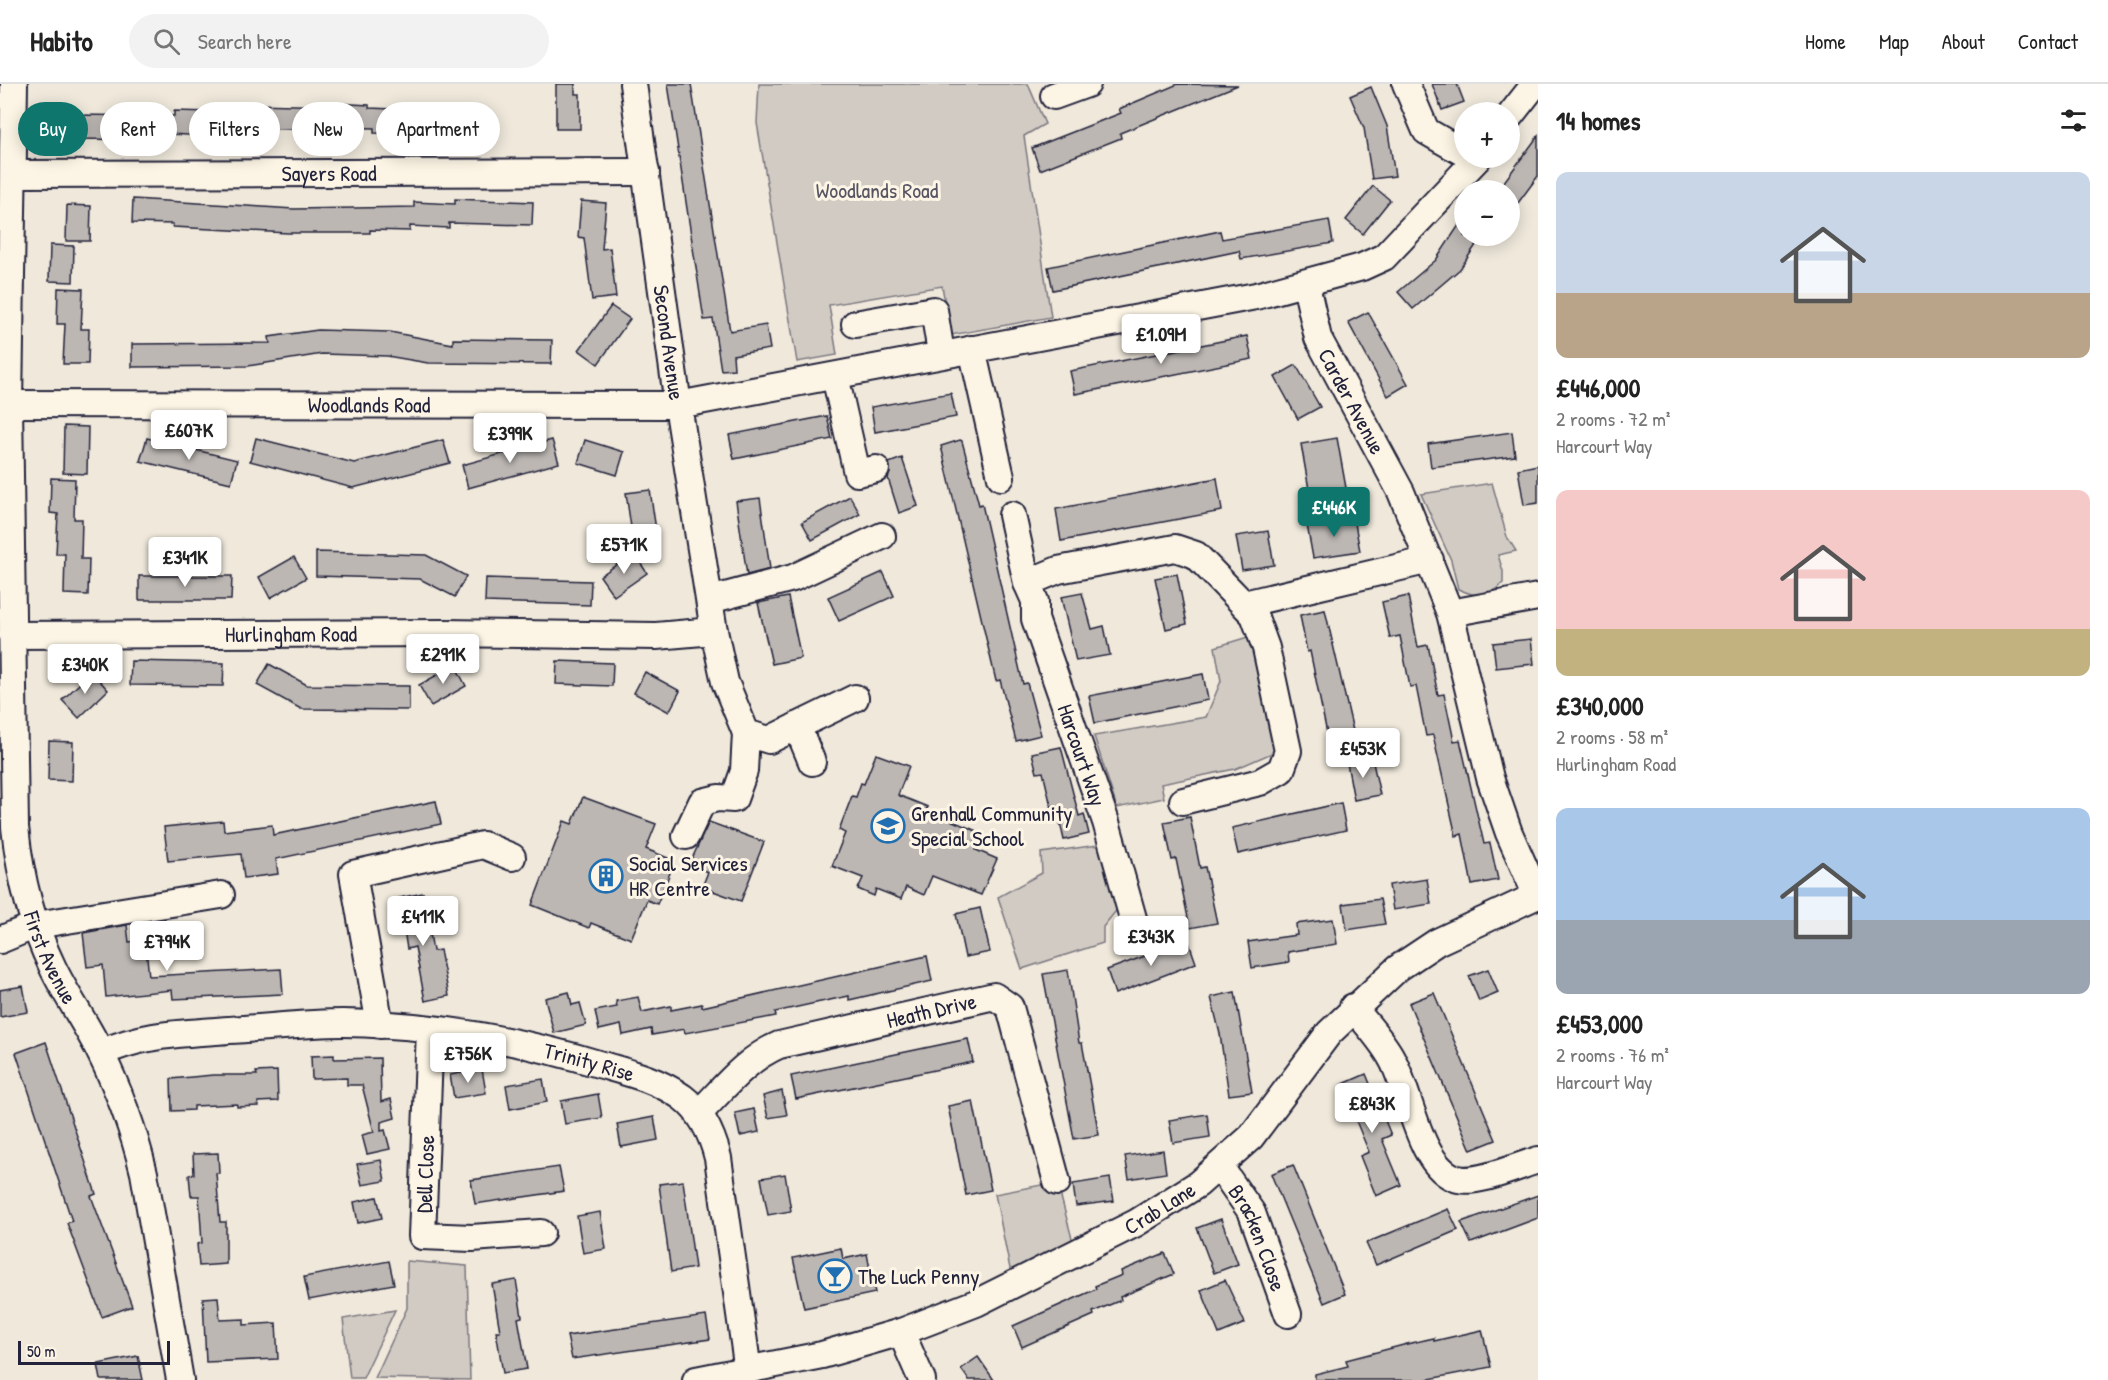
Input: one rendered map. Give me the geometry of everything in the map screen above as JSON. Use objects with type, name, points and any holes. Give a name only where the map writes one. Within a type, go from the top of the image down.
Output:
[{"type":"street","name":"First Avenue","points":[[14,84],[5,404],[12,635],[8,828],[30,912],[53,968],[100,1053],[133,1136],[144,1173],[180,1380]]},
{"type":"street","name":"Second Avenue","points":[[633,84],[678,405],[714,631],[725,682],[746,733]]},
{"type":"street","points":[[1054,96],[1087,84]]},
{"type":"street","points":[[1406,84],[1426,131],[1454,146]]},
{"type":"street","points":[[1520,103],[1535,84]]},
{"type":"street","name":"Woodlands Road","points":[[5,404],[678,405],[835,376],[941,353],[1233,301],[1306,285],[1362,267],[1384,256],[1463,168]]},
{"type":"street","name":"Sayers Road","points":[[13,174],[646,172]]},
{"type":"street","name":"Carder Avenue","points":[[1306,285],[1318,338],[1401,492],[1430,560],[1450,613],[1490,778],[1509,833],[1537,895]]},
{"type":"street","points":[[855,324],[933,310],[941,353]]},
{"type":"street","points":[[972,349],[1001,477]]},
{"type":"street","points":[[835,376],[857,473],[876,469]]},
{"type":"street","name":"Harcourt Way","points":[[1012,515],[1027,583],[1035,601],[1035,619],[1106,822],[1136,929]]},
{"type":"street","points":[[710,600],[793,578],[882,536]]},
{"type":"street","points":[[1027,583],[1058,570],[1175,548],[1196,555],[1254,615],[1266,648],[1288,751],[1281,770],[1260,782],[1183,801]]},
{"type":"street","points":[[1244,604],[1430,560]]},
{"type":"street","points":[[1450,613],[1538,597]]},
{"type":"street","name":"Hurlingham Road","points":[[12,635],[444,633],[656,636],[714,631]]},
{"type":"street","points":[[686,836],[702,802],[718,798],[734,799],[744,771],[746,733],[769,740],[855,698]]},
{"type":"street","points":[[797,726],[812,762]]},
{"type":"street","points":[[380,1024],[353,874],[483,846],[512,857]]},
{"type":"street","points":[[0,940],[36,925],[221,895]]},
{"type":"street","name":"Crab Lane","points":[[696,1380],[822,1355],[901,1332],[976,1303],[1136,1223],[1198,1184],[1220,1167],[1251,1137],[1329,1033],[1353,1007],[1398,968],[1437,942],[1537,895]]},
{"type":"street","name":"Heath Drive","points":[[699,1113],[749,1063],[762,1052],[779,1045],[994,996],[1010,1007],[1057,1182]]},
{"type":"street","points":[[1353,1007],[1392,1059],[1430,1160],[1447,1174],[1459,1180],[1476,1179],[1538,1160]]},
{"type":"street","name":"Trinity Rise","points":[[100,1053],[147,1037],[311,1024],[380,1024],[430,1029],[565,1054],[665,1085],[684,1098],[699,1113],[708,1127],[718,1158],[748,1371]]},
{"type":"street","name":"Dell Close","points":[[430,1029],[422,1236],[472,1238],[541,1233]]},
{"type":"street","name":"Bracken Close","points":[[1220,1167],[1252,1213],[1288,1314]]},
{"type":"street","points":[[901,1332],[922,1380]]},
{"type":"green space","name":"Woodlands Road","points":[[759,84],[1028,84],[1045,124],[1024,136],[1051,317],[951,335],[942,286],[829,305],[837,355],[797,362],[757,123]]},
{"type":"green space","points":[[1492,483],[1507,537],[1516,551],[1498,555],[1503,571],[1503,583],[1492,592],[1477,595],[1458,589],[1451,560],[1421,494]]},
{"type":"green space","points":[[1261,633],[1279,750],[1235,769],[1161,784],[1164,798],[1117,808],[1094,736],[1206,717],[1221,681],[1215,647]]},
{"type":"green space","points":[[1105,844],[1123,902],[1103,927],[1103,943],[1022,969],[998,897],[1042,873],[1041,853]]},
{"type":"green space","points":[[1057,1182],[1074,1246],[1011,1274],[995,1194]]},
{"type":"green space","points":[[407,1261],[467,1266],[470,1380],[375,1378],[407,1308]]},
{"type":"green space","points":[[395,1310],[363,1378],[350,1378],[343,1319]]},
{"type":"building","points":[[556,84],[575,84],[575,94],[580,94],[580,129],[556,129]]},
{"type":"building","points":[[668,84],[691,84],[730,331],[766,325],[770,349],[733,355],[734,369],[721,370],[713,319],[704,320]]},
{"type":"building","points":[[1178,84],[1238,85],[1120,133],[1121,138],[1040,170],[1032,148],[1121,113],[1119,109]]},
{"type":"building","points":[[1432,84],[1457,84],[1464,102],[1454,102],[1454,106],[1442,110]]},
{"type":"building","points":[[1371,87],[1387,126],[1395,176],[1372,179],[1364,128],[1350,96]]},
{"type":"building","points":[[280,105],[292,105],[292,129],[280,129]]},
{"type":"building","points":[[364,105],[376,108],[376,133],[374,133],[374,128],[364,128]]},
{"type":"building","points":[[177,111],[189,111],[189,135],[177,134]]},
{"type":"building","points":[[88,115],[100,115],[100,139],[88,139]]},
{"type":"building","points":[[1538,136],[1538,176],[1520,200],[1520,180],[1505,180],[1514,168],[1520,168],[1520,160]]},
{"type":"building","points":[[1373,186],[1390,200],[1363,234],[1346,220]]},
{"type":"building","points":[[133,199],[294,209],[414,207],[414,202],[455,204],[455,199],[533,202],[532,225],[449,223],[449,228],[410,226],[410,231],[288,233],[132,223]]},
{"type":"building","points":[[581,201],[606,203],[602,249],[610,248],[616,297],[592,300],[584,238],[578,237]]},
{"type":"building","points":[[67,205],[91,206],[90,241],[66,241]]},
{"type":"building","points":[[1329,220],[1333,243],[1241,259],[1239,251],[1053,290],[1048,267],[1220,231],[1222,239]]},
{"type":"building","points":[[1454,233],[1454,246],[1475,246],[1460,269],[1413,309],[1398,292],[1436,260]]},
{"type":"building","points":[[50,245],[74,246],[73,282],[49,281]]},
{"type":"building","points":[[58,288],[83,289],[81,329],[89,329],[88,364],[63,364],[65,324],[57,324]]},
{"type":"building","points":[[611,306],[630,319],[598,364],[579,350]]},
{"type":"building","points":[[1368,312],[1408,384],[1388,396],[1348,322]]},
{"type":"building","points":[[318,330],[390,332],[453,344],[453,339],[552,340],[551,364],[428,363],[387,356],[322,354],[248,366],[132,367],[132,344],[270,343],[269,337]]},
{"type":"building","points":[[1247,336],[1252,359],[1075,394],[1070,371]]},
{"type":"building","points":[[1296,365],[1320,407],[1298,419],[1275,377]]},
{"type":"building","points":[[951,393],[956,417],[875,432],[871,407]]},
{"type":"building","points":[[827,416],[832,439],[734,459],[729,435]]},
{"type":"building","points":[[64,426],[88,427],[87,474],[63,473]]},
{"type":"building","points":[[1512,432],[1515,456],[1431,467],[1428,444]]},
{"type":"building","points":[[147,438],[237,460],[231,483],[140,461]]},
{"type":"building","points":[[256,438],[354,463],[443,440],[450,463],[353,488],[250,461]]},
{"type":"building","points":[[1337,438],[1346,488],[1310,495],[1301,444]]},
{"type":"building","points":[[552,440],[559,463],[468,488],[462,465]]},
{"type":"building","points":[[585,440],[624,452],[617,475],[578,463]]},
{"type":"building","points":[[960,440],[979,505],[982,504],[1023,684],[1027,683],[1041,735],[1016,741],[1000,680],[996,681],[941,446]]},
{"type":"building","points":[[902,458],[918,506],[899,513],[888,478],[889,463]]},
{"type":"building","points":[[1538,465],[1538,503],[1524,505],[1518,469]]},
{"type":"building","points":[[51,478],[75,479],[74,519],[82,519],[81,559],[89,559],[88,595],[64,594],[65,554],[56,554],[58,514],[50,513]]},
{"type":"building","points":[[1217,478],[1222,511],[1061,541],[1056,509]]},
{"type":"building","points":[[650,490],[656,530],[632,534],[626,493]]},
{"type":"building","points":[[850,496],[860,514],[812,540],[802,522]]},
{"type":"building","points":[[760,498],[770,569],[747,575],[736,501]]},
{"type":"building","points":[[1354,518],[1360,551],[1313,558],[1307,525]]},
{"type":"building","points":[[1268,531],[1274,565],[1242,570],[1236,536]]},
{"type":"building","points":[[316,552],[426,555],[466,576],[455,597],[420,579],[316,576]]},
{"type":"building","points":[[634,553],[647,573],[614,596],[600,576]]},
{"type":"building","points":[[294,557],[306,578],[270,598],[259,577]]},
{"type":"building","points":[[883,572],[894,596],[839,621],[828,597]]},
{"type":"building","points":[[1177,574],[1187,624],[1166,629],[1155,578]]},
{"type":"building","points":[[139,576],[232,576],[231,600],[139,600]]},
{"type":"building","points":[[486,578],[591,581],[590,605],[485,602]]},
{"type":"building","points":[[1082,593],[1092,629],[1104,626],[1110,655],[1076,661],[1061,597]]},
{"type":"building","points":[[1408,596],[1418,647],[1428,645],[1438,695],[1444,694],[1454,741],[1460,740],[1484,844],[1490,843],[1498,880],[1472,885],[1462,834],[1456,836],[1433,735],[1426,736],[1416,686],[1410,687],[1400,636],[1390,638],[1382,602]]},
{"type":"building","points":[[788,597],[801,658],[772,664],[758,603]]},
{"type":"building","points":[[1325,610],[1357,748],[1331,753],[1310,651],[1307,652],[1300,615]]},
{"type":"building","points":[[1531,639],[1534,664],[1496,668],[1493,643]]},
{"type":"building","points":[[131,661],[224,663],[223,686],[130,685]]},
{"type":"building","points":[[557,661],[613,663],[612,686],[556,684]]},
{"type":"building","points":[[269,664],[307,685],[409,686],[409,710],[301,709],[257,685]]},
{"type":"building","points":[[455,665],[466,686],[431,706],[419,685]]},
{"type":"building","points":[[92,672],[108,690],[79,718],[62,700]]},
{"type":"building","points":[[645,672],[680,691],[669,712],[634,693]]},
{"type":"building","points":[[1203,674],[1208,700],[1095,723],[1089,696]]},
{"type":"building","points":[[49,741],[73,742],[72,781],[48,780]]},
{"type":"building","points":[[1061,747],[1079,816],[1084,814],[1089,834],[1064,840],[1056,805],[1051,806],[1043,772],[1037,773],[1032,753]]},
{"type":"building","name":"Grenhall Community Special School","points":[[876,754],[909,766],[898,795],[928,807],[926,810],[979,832],[975,842],[978,843],[976,850],[997,859],[981,895],[932,876],[924,895],[906,887],[901,899],[876,889],[874,896],[858,889],[863,878],[832,866],[845,833],[839,830],[852,796],[856,797],[861,783],[864,784]]},
{"type":"building","points":[[1372,758],[1380,795],[1354,800],[1347,763]]},
{"type":"building","name":"Social Services HR Centre","points":[[583,797],[656,824],[646,849],[675,861],[657,904],[647,900],[631,939],[591,923],[589,928],[532,905],[564,821],[572,824]]},
{"type":"building","points":[[436,801],[441,824],[276,859],[278,874],[244,878],[241,854],[168,861],[164,827],[223,821],[224,831],[272,825],[273,835]]},
{"type":"building","points":[[1341,803],[1346,830],[1238,854],[1232,828]]},
{"type":"building","points":[[1190,817],[1200,868],[1205,867],[1217,923],[1190,928],[1176,859],[1172,860],[1164,822]]},
{"type":"building","points":[[709,822],[764,842],[741,901],[702,887],[708,872],[689,865]]},
{"type":"building","points":[[1427,879],[1431,904],[1393,910],[1389,885]]},
{"type":"building","points":[[423,893],[433,951],[440,950],[449,996],[425,1001],[415,947],[407,949],[399,898]]},
{"type":"building","points":[[1380,899],[1385,924],[1347,930],[1343,904]]},
{"type":"building","points":[[980,908],[990,952],[965,957],[956,914]]},
{"type":"building","points":[[1333,919],[1337,944],[1288,952],[1289,962],[1252,968],[1248,942],[1297,935],[1296,924]]},
{"type":"building","points":[[127,925],[129,942],[145,940],[149,976],[281,969],[283,994],[173,999],[172,990],[106,997],[103,965],[87,967],[83,933]]},
{"type":"building","points":[[1188,940],[1196,963],[1115,994],[1107,970]]},
{"type":"building","points":[[927,956],[932,981],[849,1000],[849,996],[775,1012],[776,1016],[685,1033],[684,1029],[652,1035],[651,1029],[623,1035],[621,1025],[599,1030],[595,1011],[617,1007],[616,1001],[638,997],[642,1012],[671,1006],[671,1010],[702,1004],[702,1007]]},
{"type":"building","points":[[1488,969],[1498,993],[1479,1001],[1469,976]]},
{"type":"building","points":[[1068,970],[1079,1043],[1082,1043],[1099,1135],[1074,1139],[1043,974]]},
{"type":"building","points":[[23,986],[28,1012],[0,1017],[0,990]]},
{"type":"building","points":[[569,992],[572,1005],[580,1003],[586,1025],[554,1033],[545,998]]},
{"type":"building","points":[[1235,992],[1252,1092],[1229,1095],[1220,1034],[1211,997]]},
{"type":"building","points":[[1434,993],[1496,1140],[1471,1150],[1409,1003]]},
{"type":"building","points":[[968,1039],[973,1062],[796,1099],[791,1076]]},
{"type":"building","points":[[46,1042],[96,1194],[91,1196],[132,1306],[102,1317],[67,1223],[72,1221],[16,1053]]},
{"type":"building","points":[[334,1055],[334,1059],[380,1058],[381,1102],[391,1099],[395,1118],[381,1122],[381,1131],[385,1130],[390,1149],[367,1154],[362,1135],[374,1132],[362,1085],[347,1085],[347,1078],[312,1079],[311,1056]]},
{"type":"building","points":[[482,1069],[486,1093],[454,1098],[450,1075]]},
{"type":"building","points":[[277,1071],[278,1101],[258,1102],[259,1106],[237,1107],[237,1104],[194,1106],[194,1110],[172,1111],[171,1079],[213,1075],[257,1075],[256,1072]]},
{"type":"building","points":[[1366,1074],[1391,1135],[1382,1139],[1401,1185],[1376,1196],[1360,1156],[1369,1152],[1341,1085]]},
{"type":"building","points":[[543,1079],[547,1102],[510,1109],[506,1085]]},
{"type":"building","points":[[782,1091],[787,1115],[768,1118],[763,1096]]},
{"type":"building","points":[[598,1094],[602,1118],[565,1124],[561,1101]]},
{"type":"building","points":[[973,1101],[991,1190],[966,1195],[948,1106]]},
{"type":"building","points":[[754,1109],[759,1132],[740,1136],[735,1113]]},
{"type":"building","points":[[1207,1114],[1210,1137],[1173,1143],[1169,1120]]},
{"type":"building","points":[[654,1117],[658,1140],[621,1147],[617,1124]]},
{"type":"building","points":[[1163,1150],[1166,1173],[1129,1179],[1125,1156]]},
{"type":"building","points":[[218,1153],[219,1173],[216,1173],[220,1222],[226,1222],[226,1264],[199,1266],[197,1244],[202,1243],[199,1196],[191,1196],[189,1175],[194,1174],[193,1154]]},
{"type":"building","points":[[381,1160],[385,1181],[362,1185],[357,1164]]},
{"type":"building","points":[[1293,1165],[1345,1294],[1324,1303],[1271,1174]]},
{"type":"building","points":[[559,1167],[564,1191],[475,1204],[471,1180]]},
{"type":"building","points":[[785,1174],[791,1211],[768,1215],[761,1178]]},
{"type":"building","points":[[1110,1178],[1114,1201],[1076,1206],[1073,1184]]},
{"type":"building","points":[[683,1181],[695,1268],[671,1272],[659,1184]]},
{"type":"building","points":[[1538,1195],[1538,1218],[1471,1243],[1461,1222]]},
{"type":"building","points":[[377,1197],[382,1218],[358,1223],[354,1202]]},
{"type":"building","points":[[1448,1209],[1458,1230],[1376,1265],[1366,1243]]},
{"type":"building","points":[[600,1212],[606,1249],[583,1253],[577,1216]]},
{"type":"building","points":[[1221,1219],[1238,1264],[1214,1273],[1197,1228]]},
{"type":"building","name":"The Luck Penny","points":[[841,1248],[843,1259],[867,1254],[875,1293],[804,1308],[793,1258]]},
{"type":"building","points":[[1165,1253],[1174,1274],[1120,1297],[1121,1300],[1093,1312],[1094,1315],[1022,1347],[1013,1326],[1096,1289],[1095,1286],[1122,1275],[1121,1271]]},
{"type":"building","points":[[389,1261],[394,1284],[309,1300],[304,1277]]},
{"type":"building","points":[[516,1280],[522,1317],[518,1318],[527,1369],[503,1373],[496,1331],[500,1331],[492,1284]]},
{"type":"building","points":[[1225,1280],[1245,1323],[1219,1334],[1201,1290]]},
{"type":"building","points":[[218,1297],[220,1320],[244,1319],[244,1325],[276,1323],[278,1359],[206,1362],[203,1298]]},
{"type":"building","points":[[706,1316],[710,1339],[572,1359],[567,1336]]},
{"type":"building","points":[[1482,1330],[1491,1367],[1424,1380],[1315,1380],[1315,1374],[1348,1366],[1346,1360],[1411,1343],[1434,1338],[1434,1341]]},
{"type":"building","points":[[138,1356],[143,1380],[101,1380],[98,1364]]},
{"type":"building","points":[[978,1357],[994,1380],[969,1380],[961,1369]]},
{"type":"place","name":"Grenhall Community Special School","points":[[888,826]]},
{"type":"place","name":"Social Services HR Centre","points":[[606,876]]},
{"type":"place","name":"The Luck Penny","points":[[835,1276]]}]
